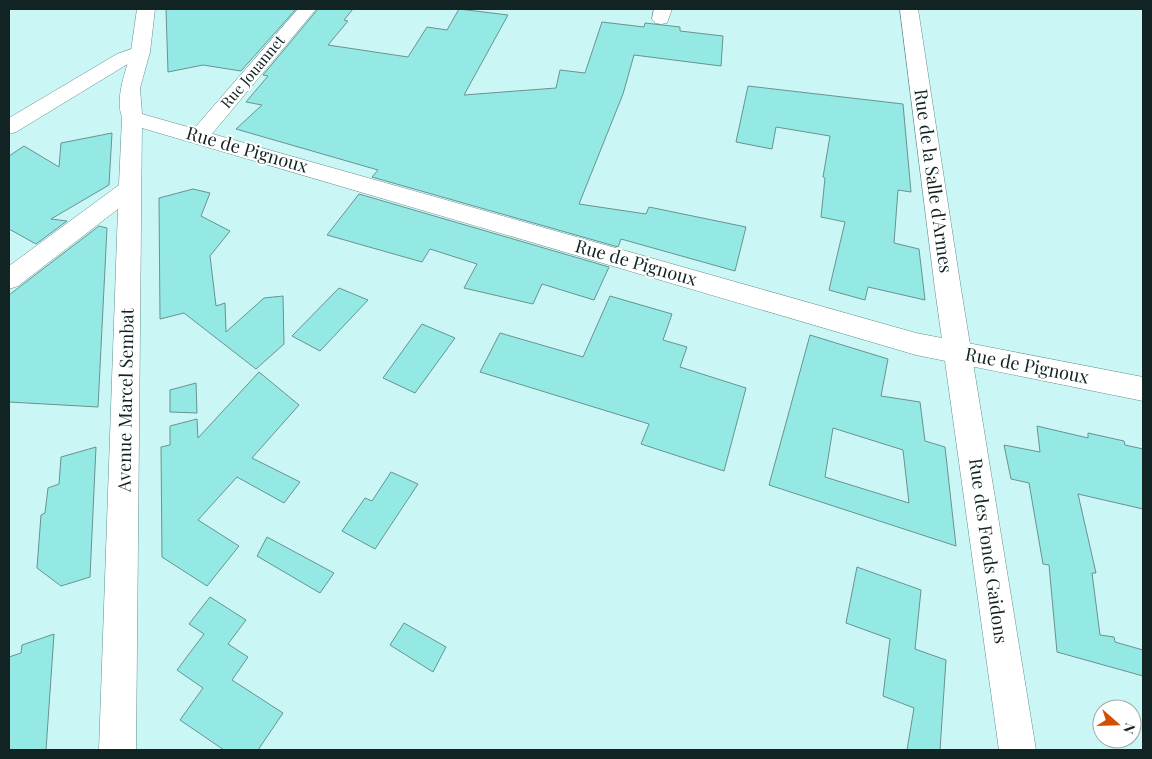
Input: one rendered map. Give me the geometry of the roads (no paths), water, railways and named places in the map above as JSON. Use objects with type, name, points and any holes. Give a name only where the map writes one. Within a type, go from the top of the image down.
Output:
[{"type":"street","points":[[130,9],[132,55]]},
{"type":"street","points":[[9,127],[132,55],[146,9]]},
{"type":"street","name":"Rue Jouannet","points":[[199,136],[307,9]]},
{"type":"street","name":"Rue de la Salle d'Armes","points":[[909,9],[948,289],[959,352]]},
{"type":"street","name":"Avenue Marcel Sembat","points":[[117,750],[131,188],[132,118],[130,88],[132,55]]},
{"type":"street","name":"Rue de Pignoux","points":[[132,118],[916,344],[1143,389]]},
{"type":"street","points":[[9,279],[131,188]]},
{"type":"street","name":"Rue des Fonds Gaidons","points":[[959,352],[1018,750]]}]
